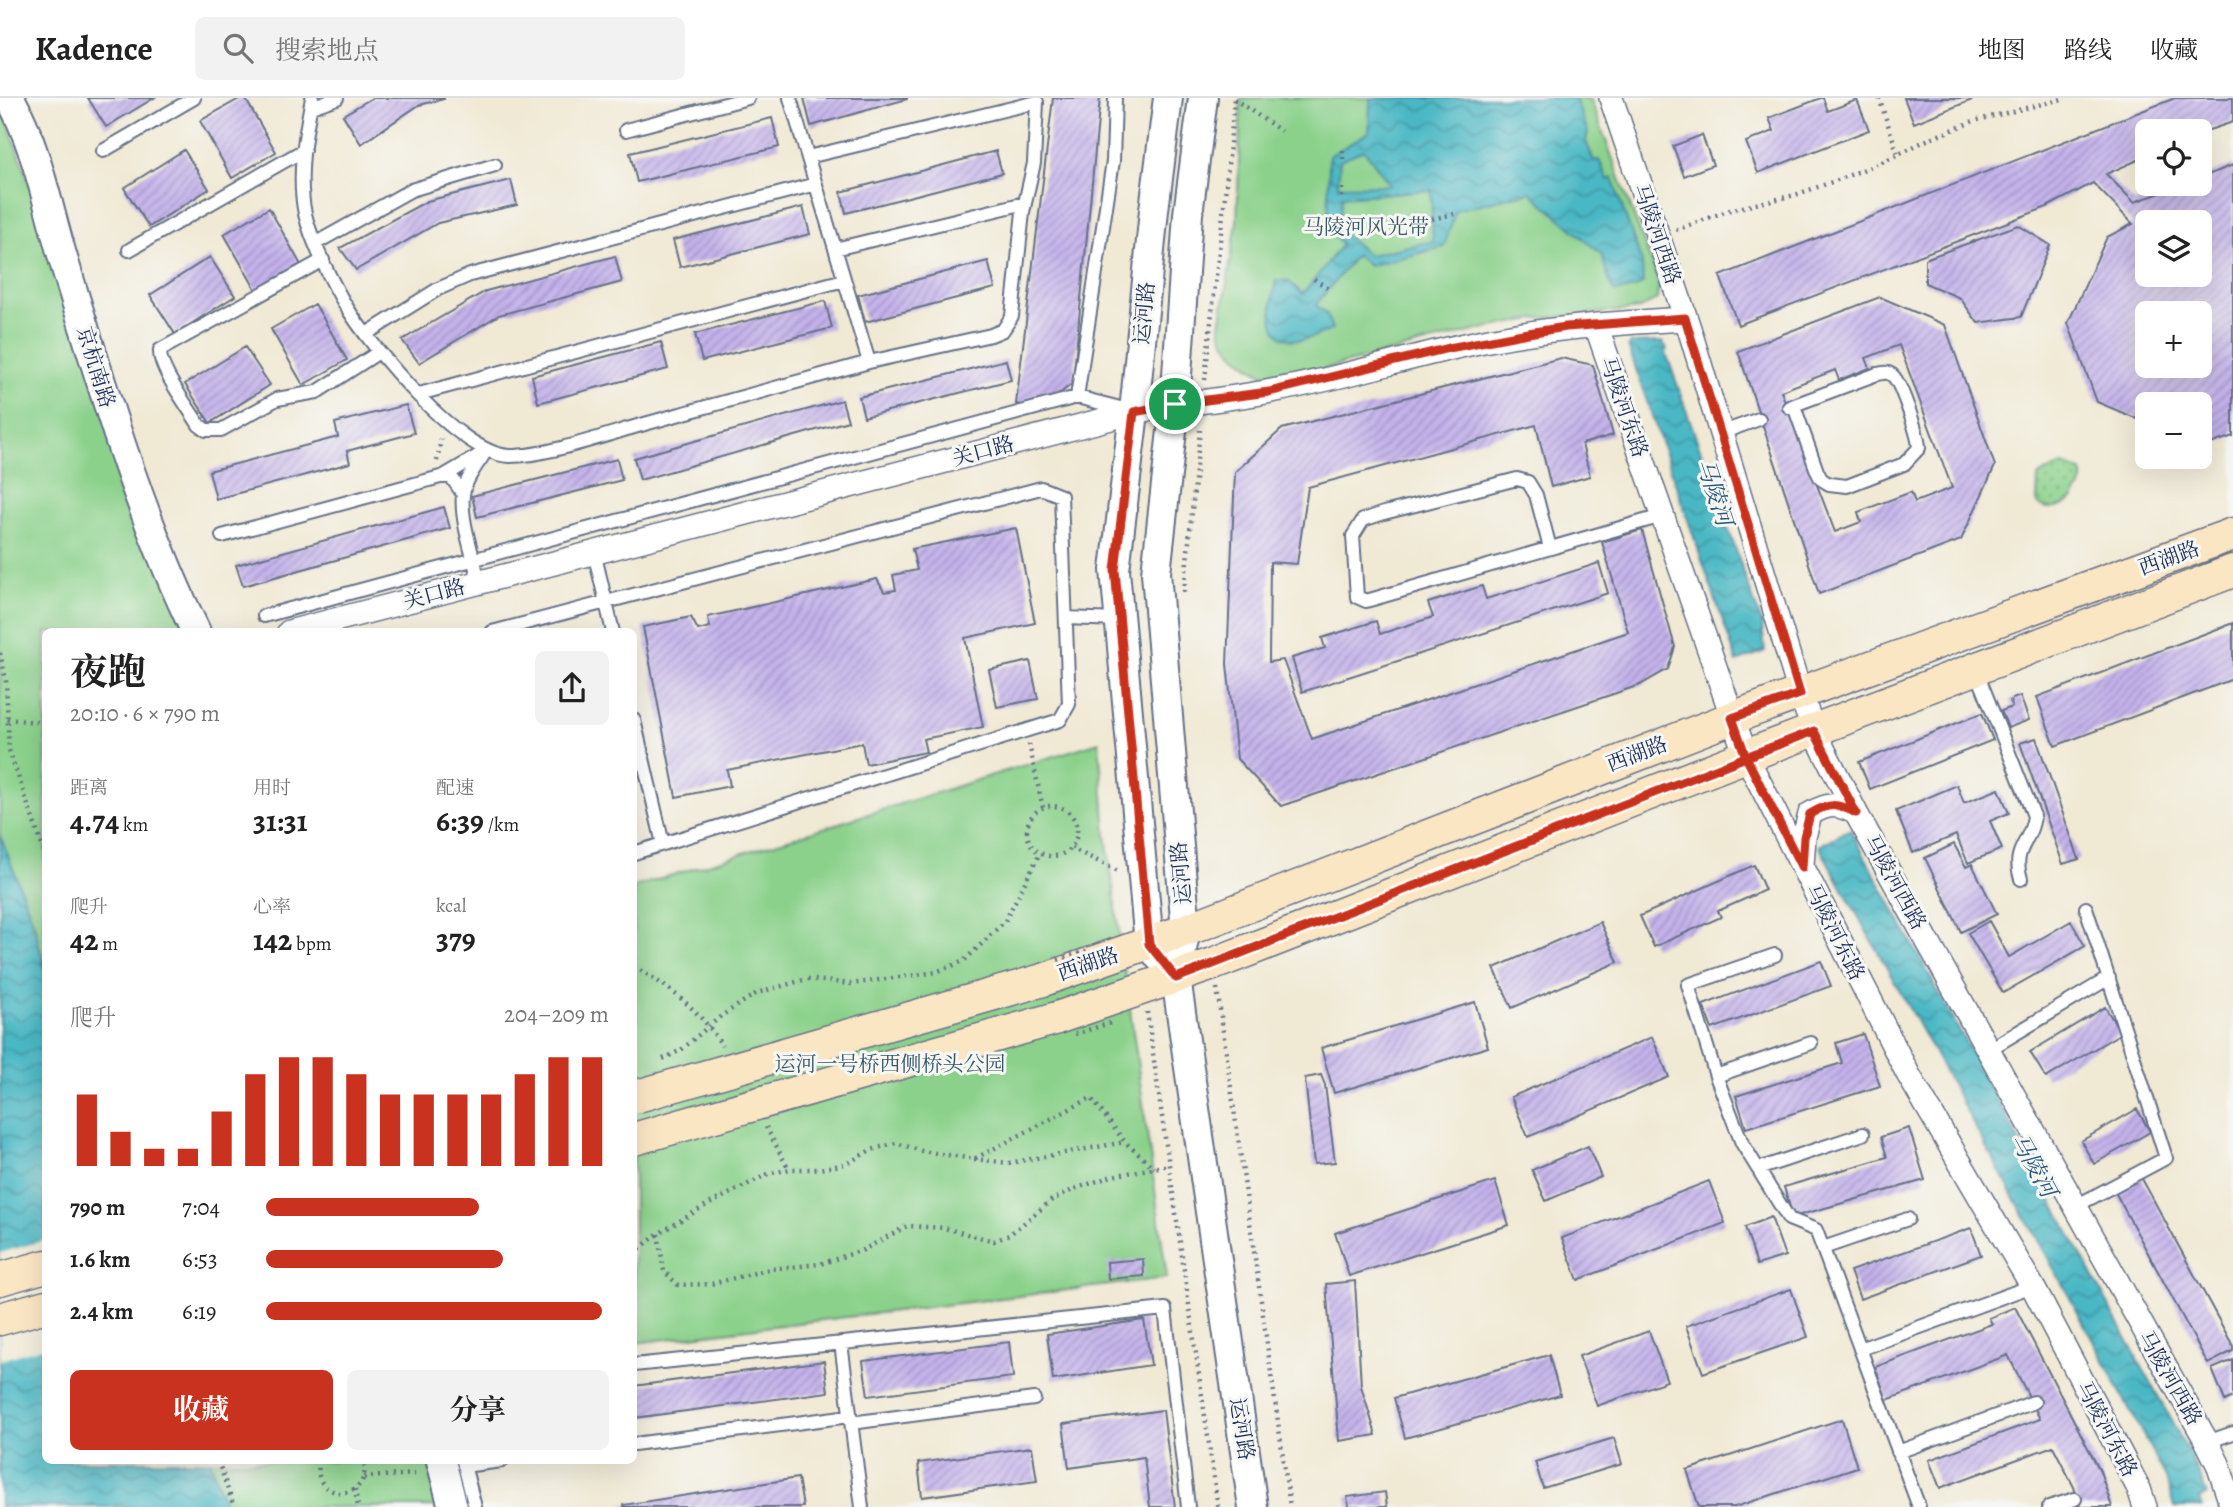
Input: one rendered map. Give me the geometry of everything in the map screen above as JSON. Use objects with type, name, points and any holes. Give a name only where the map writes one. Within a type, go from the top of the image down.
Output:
[{"type":"main road","name":"西湖路","points":[[637,1096],[1043,980],[1149,944],[1732,718],[2233,534]]},
{"type":"main road","name":"西湖路","points":[[637,1138],[1054,1019],[1176,978],[2233,572]]},
{"type":"main road","points":[[0,1279],[42,1267]]},
{"type":"main road","points":[[0,1319],[42,1307]]},
{"type":"street","name":"京杭南路","points":[[9,98],[41,179],[63,260],[133,483],[194,628]]},
{"type":"street","name":"运河路","points":[[1149,944],[1115,570],[1168,98]]},
{"type":"street","name":"运河路","points":[[1203,98],[1188,214],[1175,404],[1156,573],[1186,930],[1176,978],[1253,1507]]},
{"type":"street","name":"马陵河西路","points":[[1611,98],[1659,236],[1800,694],[1814,731],[1856,813],[2207,1442],[2218,1464],[2232,1507]]},
{"type":"street","name":"关口路","points":[[301,628],[477,570],[594,552],[1134,412],[1269,392],[1491,340],[1596,325],[1685,318]]},
{"type":"street","name":"马陵河东路","points":[[1596,325],[1746,757],[1908,1074],[2032,1286],[2145,1507]]},
{"type":"street","points":[[1802,868],[1804,837],[1810,814],[1830,805],[1840,805],[1856,813]]},
{"type":"street","points":[[1149,944],[1176,978]]},
{"type":"street","points":[[453,1465],[453,1507]]},
{"type":"lane","points":[[103,151],[194,98]]},
{"type":"lane","points":[[337,98],[312,102],[304,150],[305,214],[323,260],[345,305],[379,352],[437,414],[486,452],[510,456],[551,449],[869,362],[1003,330],[1012,316],[1025,203],[1034,163],[1037,102],[808,157]]},
{"type":"lane","points":[[626,130],[748,98]]},
{"type":"lane","points":[[790,98],[869,362]]},
{"type":"lane","points":[[1077,397],[1113,160],[1115,98]]},
{"type":"lane","points":[[129,250],[304,150]]},
{"type":"lane","points":[[316,243],[411,190],[495,165]]},
{"type":"lane","points":[[366,334],[438,289],[470,275],[816,184]]},
{"type":"lane","points":[[835,249],[1025,203]]},
{"type":"lane","points":[[323,260],[160,349],[159,358],[199,425],[206,430],[221,430],[277,398],[317,391],[379,352]]},
{"type":"lane","points":[[419,394],[844,280]]},
{"type":"lane","points":[[1888,373],[1895,377],[1899,386],[1919,439],[1919,448],[1913,457],[1892,469],[1847,486],[1829,484],[1821,479],[1817,471],[1792,406],[1877,374],[1888,373]]},
{"type":"lane","points":[[264,616],[477,570],[1077,397],[1134,412]]},
{"type":"lane","points":[[1721,433],[1759,419]]},
{"type":"lane","points":[[477,570],[464,513],[463,494],[469,478],[486,452]]},
{"type":"lane","points":[[222,536],[438,477],[486,452]]},
{"type":"lane","points":[[438,477],[452,478],[463,494]]},
{"type":"lane","points":[[1550,548],[1536,495],[1528,482],[1517,479],[1363,520],[1353,536],[1357,597],[1366,601],[1662,516]]},
{"type":"lane","points":[[508,628],[1041,488],[1061,496],[1069,704],[1059,720],[637,852]]},
{"type":"lane","points":[[594,552],[612,628]]},
{"type":"lane","points":[[1066,618],[1119,620]]},
{"type":"lane","points":[[1976,669],[2034,816],[2033,827],[2017,860],[2021,879]]},
{"type":"lane","points":[[637,733],[663,844]]},
{"type":"lane","points":[[2074,1207],[2166,1158],[2086,908]]},
{"type":"lane","points":[[1775,955],[1688,985],[1716,1076],[1742,1143],[1789,1219],[1816,1230],[1919,1507]]},
{"type":"lane","points":[[1988,1051],[2109,978]]},
{"type":"lane","points":[[1716,1076],[1811,1043]]},
{"type":"lane","points":[[1758,1169],[1863,1134]]},
{"type":"lane","points":[[1823,1248],[1908,1219]]},
{"type":"lane","points":[[1860,1349],[2032,1286]]},
{"type":"lane","points":[[637,1365],[1165,1310],[1188,1507]]},
{"type":"lane","points":[[841,1343],[862,1507]]},
{"type":"lane","points":[[637,1444],[1034,1399]]},
{"type":"lane","points":[[1898,1452],[2034,1402]]},
{"type":"lane","points":[[2207,1442],[2233,1433]]},
{"type":"lane","points":[[453,1465],[475,1507]]},
{"type":"lane","points":[[2049,1507],[2075,1499]]},
{"type":"path","points":[[1878,98],[1898,154]]},
{"type":"path","points":[[1659,236],[1730,210],[1795,195],[1835,181],[1974,121],[2064,98]]},
{"type":"path","points":[[1184,599],[1234,99],[1281,131]]},
{"type":"path","points":[[1343,147],[1343,159]]},
{"type":"path","points":[[1342,186],[1342,197]]},
{"type":"path","points":[[1432,219],[1454,214]]},
{"type":"path","points":[[1314,279],[1329,289]]},
{"type":"path","points":[[437,414],[441,438],[438,477]]},
{"type":"path","points":[[0,653],[6,680],[9,750],[42,845]]},
{"type":"path","points":[[8,719],[42,723]]},
{"type":"path","points":[[1026,731],[1043,808]]},
{"type":"path","points":[[1059,807],[1072,817],[1077,832],[1071,848],[1057,856],[1040,853],[1029,842],[1027,826],[1036,812],[1043,808],[1059,807]]},
{"type":"path","points":[[1071,848],[1123,873]]},
{"type":"path","points":[[662,1060],[681,1050],[721,1016],[757,993],[807,979],[851,984],[936,972],[964,961],[1005,920],[1040,853]]},
{"type":"path","points":[[1213,964],[1290,1507]]},
{"type":"path","points":[[974,1159],[1091,1098],[1125,1142],[1154,1168]]},
{"type":"path","points":[[637,1251],[658,1234],[703,1207],[768,1174],[790,1169],[819,1169],[846,1164],[871,1150],[896,1143],[922,1152],[1009,1163],[1125,1142]]},
{"type":"path","points":[[658,1234],[664,1271],[678,1285],[711,1284],[771,1269],[820,1264],[863,1250],[907,1226],[944,1228],[994,1241],[1009,1235],[1052,1199],[1112,1176],[1169,1165]]},
{"type":"path","points":[[219,1464],[234,1507]]},
{"type":"path","points":[[320,1464],[318,1474],[325,1487],[339,1493],[355,1489],[364,1477],[364,1464]]},
{"type":"path","points":[[364,1477],[453,1465]]},
{"type":"path","points":[[355,1489],[358,1507]]},
{"type":"green space","name":"马陵河风光带","points":[[1241,98],[1590,98],[1659,283],[1657,299],[1640,309],[1534,319],[1486,328],[1280,380],[1261,373],[1234,353],[1222,335],[1220,325],[1237,222]]},
{"type":"green space","points":[[0,100],[185,628],[42,628],[42,957],[34,924],[0,835]]},
{"type":"green space","points":[[2063,465],[2082,472],[2078,492],[2068,503],[2061,506],[2047,508],[2037,504],[2038,477]]},
{"type":"green space","name":"运河一号桥西侧桥头公园","points":[[1099,742],[1106,835],[1167,1278],[637,1343],[637,886]]},
{"type":"green space","points":[[211,1464],[430,1464],[440,1507],[226,1507]]},
{"type":"water","points":[[1370,98],[1575,98],[1588,132],[1586,141],[1594,161],[1599,160],[1608,180],[1612,178],[1642,263],[1643,283],[1636,288],[1615,292],[1601,254],[1530,192],[1456,210],[1444,247],[1369,266],[1356,255],[1316,305],[1327,314],[1332,330],[1300,340],[1280,335],[1272,319],[1276,280],[1288,281],[1303,294],[1342,244],[1328,231],[1329,156],[1369,132]],"holes":[[[1364,150],[1390,185],[1338,186],[1340,160]],[[1431,190],[1433,241],[1369,255],[1338,229],[1342,197]]]},
{"type":"water","name":"马陵河","points":[[1662,342],[1667,348],[1666,353],[1762,624],[1765,651],[1737,662],[1628,346],[1632,343]]},
{"type":"water","points":[[1850,829],[2190,1455],[2207,1494],[2199,1499],[2202,1507],[2174,1507],[2166,1478],[2074,1305],[1819,846]]},
{"type":"water","points":[[0,835],[34,924],[42,957],[42,1464],[211,1464],[226,1507],[0,1507]]},
{"type":"pier","points":[[42,1241],[42,1348],[0,1360],[0,1253]]},
{"type":"building","points":[[88,98],[154,98],[106,127]]},
{"type":"building","points":[[245,98],[276,152],[232,178],[200,121]]},
{"type":"building","points":[[372,98],[444,99],[419,105],[361,144],[343,115]]},
{"type":"building","points":[[804,98],[907,98],[907,99],[811,126]]},
{"type":"building","points":[[1053,98],[1100,98],[1073,383],[1035,408],[1016,404]]},
{"type":"building","points":[[1821,98],[1828,111],[1857,100],[1869,130],[1758,173],[1746,142],[1774,131],[1769,118]]},
{"type":"building","points":[[1904,98],[1977,98],[1914,123]]},
{"type":"building","points":[[2175,98],[2233,98],[2233,122],[2212,129],[2212,119],[2135,119],[2135,161],[2106,174],[2134,202],[2152,196],[2212,196],[2212,173],[2233,165],[2233,436],[2212,443],[2212,392],[2135,392],[2135,418],[2097,402],[2068,323],[2107,237],[2133,224],[2093,183],[2047,207],[1738,325],[1720,276]]},
{"type":"building","points":[[772,118],[779,147],[637,182],[630,153]]},
{"type":"building","points":[[1702,135],[1713,165],[1684,176],[1673,146]]},
{"type":"building","points":[[184,150],[209,189],[149,227],[124,188]]},
{"type":"building","points":[[996,151],[1002,173],[846,213],[841,192]]},
{"type":"building","points":[[511,180],[517,205],[438,223],[356,270],[340,248],[427,201]]},
{"type":"building","points":[[803,207],[810,234],[680,267],[673,240]]},
{"type":"building","points":[[269,208],[301,265],[256,290],[224,234]]},
{"type":"building","points":[[2018,225],[2050,245],[2021,317],[1978,323],[1960,298],[1925,283],[1925,259]]},
{"type":"building","points":[[615,256],[622,282],[499,315],[419,363],[402,340],[486,291]]},
{"type":"building","points":[[210,257],[235,296],[175,334],[150,295]]},
{"type":"building","points":[[988,261],[995,288],[865,322],[858,295]]},
{"type":"building","points":[[1880,297],[1945,325],[1995,466],[1961,540],[1819,594],[1738,351]],"holes":[[[1899,345],[1952,488],[1915,502],[1911,492],[1858,512],[1861,522],[1835,532],[1781,391],[1835,370],[1839,380],[1870,368],[1866,358]]]},
{"type":"building","points":[[825,301],[832,328],[702,361],[695,334]]},
{"type":"building","points":[[315,304],[347,360],[303,385],[271,329]]},
{"type":"building","points":[[661,342],[668,369],[538,403],[532,376]]},
{"type":"building","points":[[245,347],[270,385],[210,423],[185,384]]},
{"type":"building","points":[[1561,358],[1593,365],[1613,435],[1582,444],[1590,476],[1551,487],[1536,425],[1308,487],[1297,564],[1270,562],[1269,662],[1283,660],[1312,739],[1628,632],[1602,542],[1642,530],[1675,647],[1668,669],[1640,685],[1281,806],[1237,759],[1227,664],[1235,472],[1282,429]]},
{"type":"building","points":[[1006,360],[1011,380],[864,417],[859,397]]},
{"type":"building","points":[[842,400],[848,421],[640,480],[634,458]]},
{"type":"building","points":[[406,405],[414,433],[347,451],[350,463],[216,499],[209,471],[338,437],[335,423]]},
{"type":"building","points":[[617,459],[622,480],[477,517],[472,496]]},
{"type":"building","points":[[444,507],[450,528],[243,586],[236,565]]},
{"type":"building","points":[[1016,528],[1035,623],[965,638],[983,727],[923,739],[926,752],[866,764],[862,743],[727,770],[730,786],[676,797],[643,627],[691,617],[698,630],[710,627],[708,617],[877,579],[884,592],[896,590],[893,575],[917,570],[912,549]]},
{"type":"building","points":[[1599,563],[1608,593],[1302,692],[1292,658],[1325,648],[1322,638],[1376,621],[1380,634],[1433,617],[1428,603],[1482,586],[1486,599]]},
{"type":"building","points":[[2233,623],[2233,679],[2055,746],[2037,697]]},
{"type":"building","points":[[1030,661],[1038,699],[997,707],[989,670]]},
{"type":"building","points":[[2020,696],[2029,720],[2008,728],[2001,711],[2012,707],[2010,700]]},
{"type":"building","points":[[1982,713],[1993,740],[1870,789],[1859,762]]},
{"type":"building","points":[[2036,738],[2079,859],[2063,864],[2020,743]]},
{"type":"building","points":[[1957,785],[1964,803],[1999,789],[2009,813],[1990,821],[2002,849],[1968,863],[1956,835],[1913,853],[1896,811]]},
{"type":"building","points":[[1954,844],[1966,867],[1972,864],[1997,914],[1961,932],[1925,858]]},
{"type":"building","points":[[1754,865],[1765,890],[1718,911],[1721,917],[1654,947],[1640,916]]},
{"type":"building","points":[[1989,921],[2009,957],[2071,921],[2085,946],[2003,993],[1968,933]]},
{"type":"building","points":[[1600,922],[1618,962],[1512,1008],[1494,968]]},
{"type":"building","points":[[1821,961],[1831,986],[1712,1029],[1703,1005]]},
{"type":"building","points":[[1475,1002],[1488,1047],[1334,1093],[1321,1048]]},
{"type":"building","points":[[2105,1007],[2121,1033],[2046,1078],[2030,1052]]},
{"type":"building","points":[[1863,1034],[1880,1086],[1746,1128],[1736,1096],[1842,1063],[1836,1043]]},
{"type":"building","points":[[1652,1037],[1669,1077],[1528,1137],[1511,1097]]},
{"type":"building","points":[[1321,1075],[1325,1085],[1335,1162],[1314,1164],[1305,1078]]},
{"type":"building","points":[[2137,1109],[2150,1132],[2094,1164],[2081,1141]]},
{"type":"building","points":[[1909,1128],[1925,1180],[1793,1217],[1784,1187],[1887,1157],[1881,1137]]},
{"type":"building","points":[[1588,1146],[1601,1177],[1546,1201],[1532,1170]]},
{"type":"building","points":[[2141,1177],[2233,1346],[2233,1351],[2208,1364],[2115,1192]]},
{"type":"building","points":[[1495,1181],[1509,1225],[1349,1276],[1335,1233]]},
{"type":"building","points":[[1709,1181],[1725,1223],[1578,1280],[1562,1238]]},
{"type":"building","points":[[1771,1217],[1785,1256],[1757,1265],[1745,1227]]},
{"type":"building","points":[[1971,1228],[1981,1255],[1860,1299],[1850,1271]]},
{"type":"building","points":[[1143,1259],[1144,1276],[1108,1279],[1107,1262]]},
{"type":"building","points":[[1355,1281],[1361,1386],[1376,1435],[1339,1441],[1326,1284]]},
{"type":"building","points":[[1791,1289],[1808,1337],[1703,1373],[1686,1326]]},
{"type":"building","points":[[2015,1307],[2100,1471],[2112,1507],[2080,1507],[2074,1487],[2053,1446],[1940,1488],[1929,1460],[2040,1419],[2008,1355],[1887,1400],[1875,1367],[1992,1324],[1989,1318]]},
{"type":"building","points":[[1144,1320],[1151,1365],[1053,1380],[1047,1334]]},
{"type":"building","points":[[1649,1331],[1667,1381],[1597,1406],[1579,1356]]},
{"type":"building","points":[[1009,1342],[1013,1377],[868,1396],[863,1361]]},
{"type":"building","points":[[1549,1355],[1560,1395],[1405,1438],[1394,1398]]},
{"type":"building","points":[[2233,1360],[2233,1397],[2225,1401],[2212,1369]]},
{"type":"building","points":[[824,1361],[828,1392],[637,1418],[637,1386]]},
{"type":"building","points":[[1163,1410],[1175,1507],[1150,1507],[1144,1457],[1069,1468],[1063,1424]]},
{"type":"building","points":[[1842,1419],[1857,1467],[1735,1507],[1699,1507],[1687,1470]]},
{"type":"building","points":[[1614,1438],[1622,1464],[1543,1488],[1535,1462]]},
{"type":"building","points":[[1032,1447],[1037,1481],[922,1497],[918,1463]]},
{"type":"building","points":[[798,1478],[803,1507],[623,1507],[623,1505]]},
{"type":"building","points":[[1385,1492],[1387,1507],[1349,1507],[1347,1497]]},
{"type":"route","points":[[1175,404],[1134,412],[1115,570],[1149,944],[1176,978],[1746,757],[1814,731],[1856,813],[1840,805],[1830,805],[1810,814],[1804,837],[1802,868],[1746,757],[1732,718],[1800,694],[1685,318],[1566,327],[1528,333],[1449,348],[1327,380],[1269,392],[1175,404]]}]
